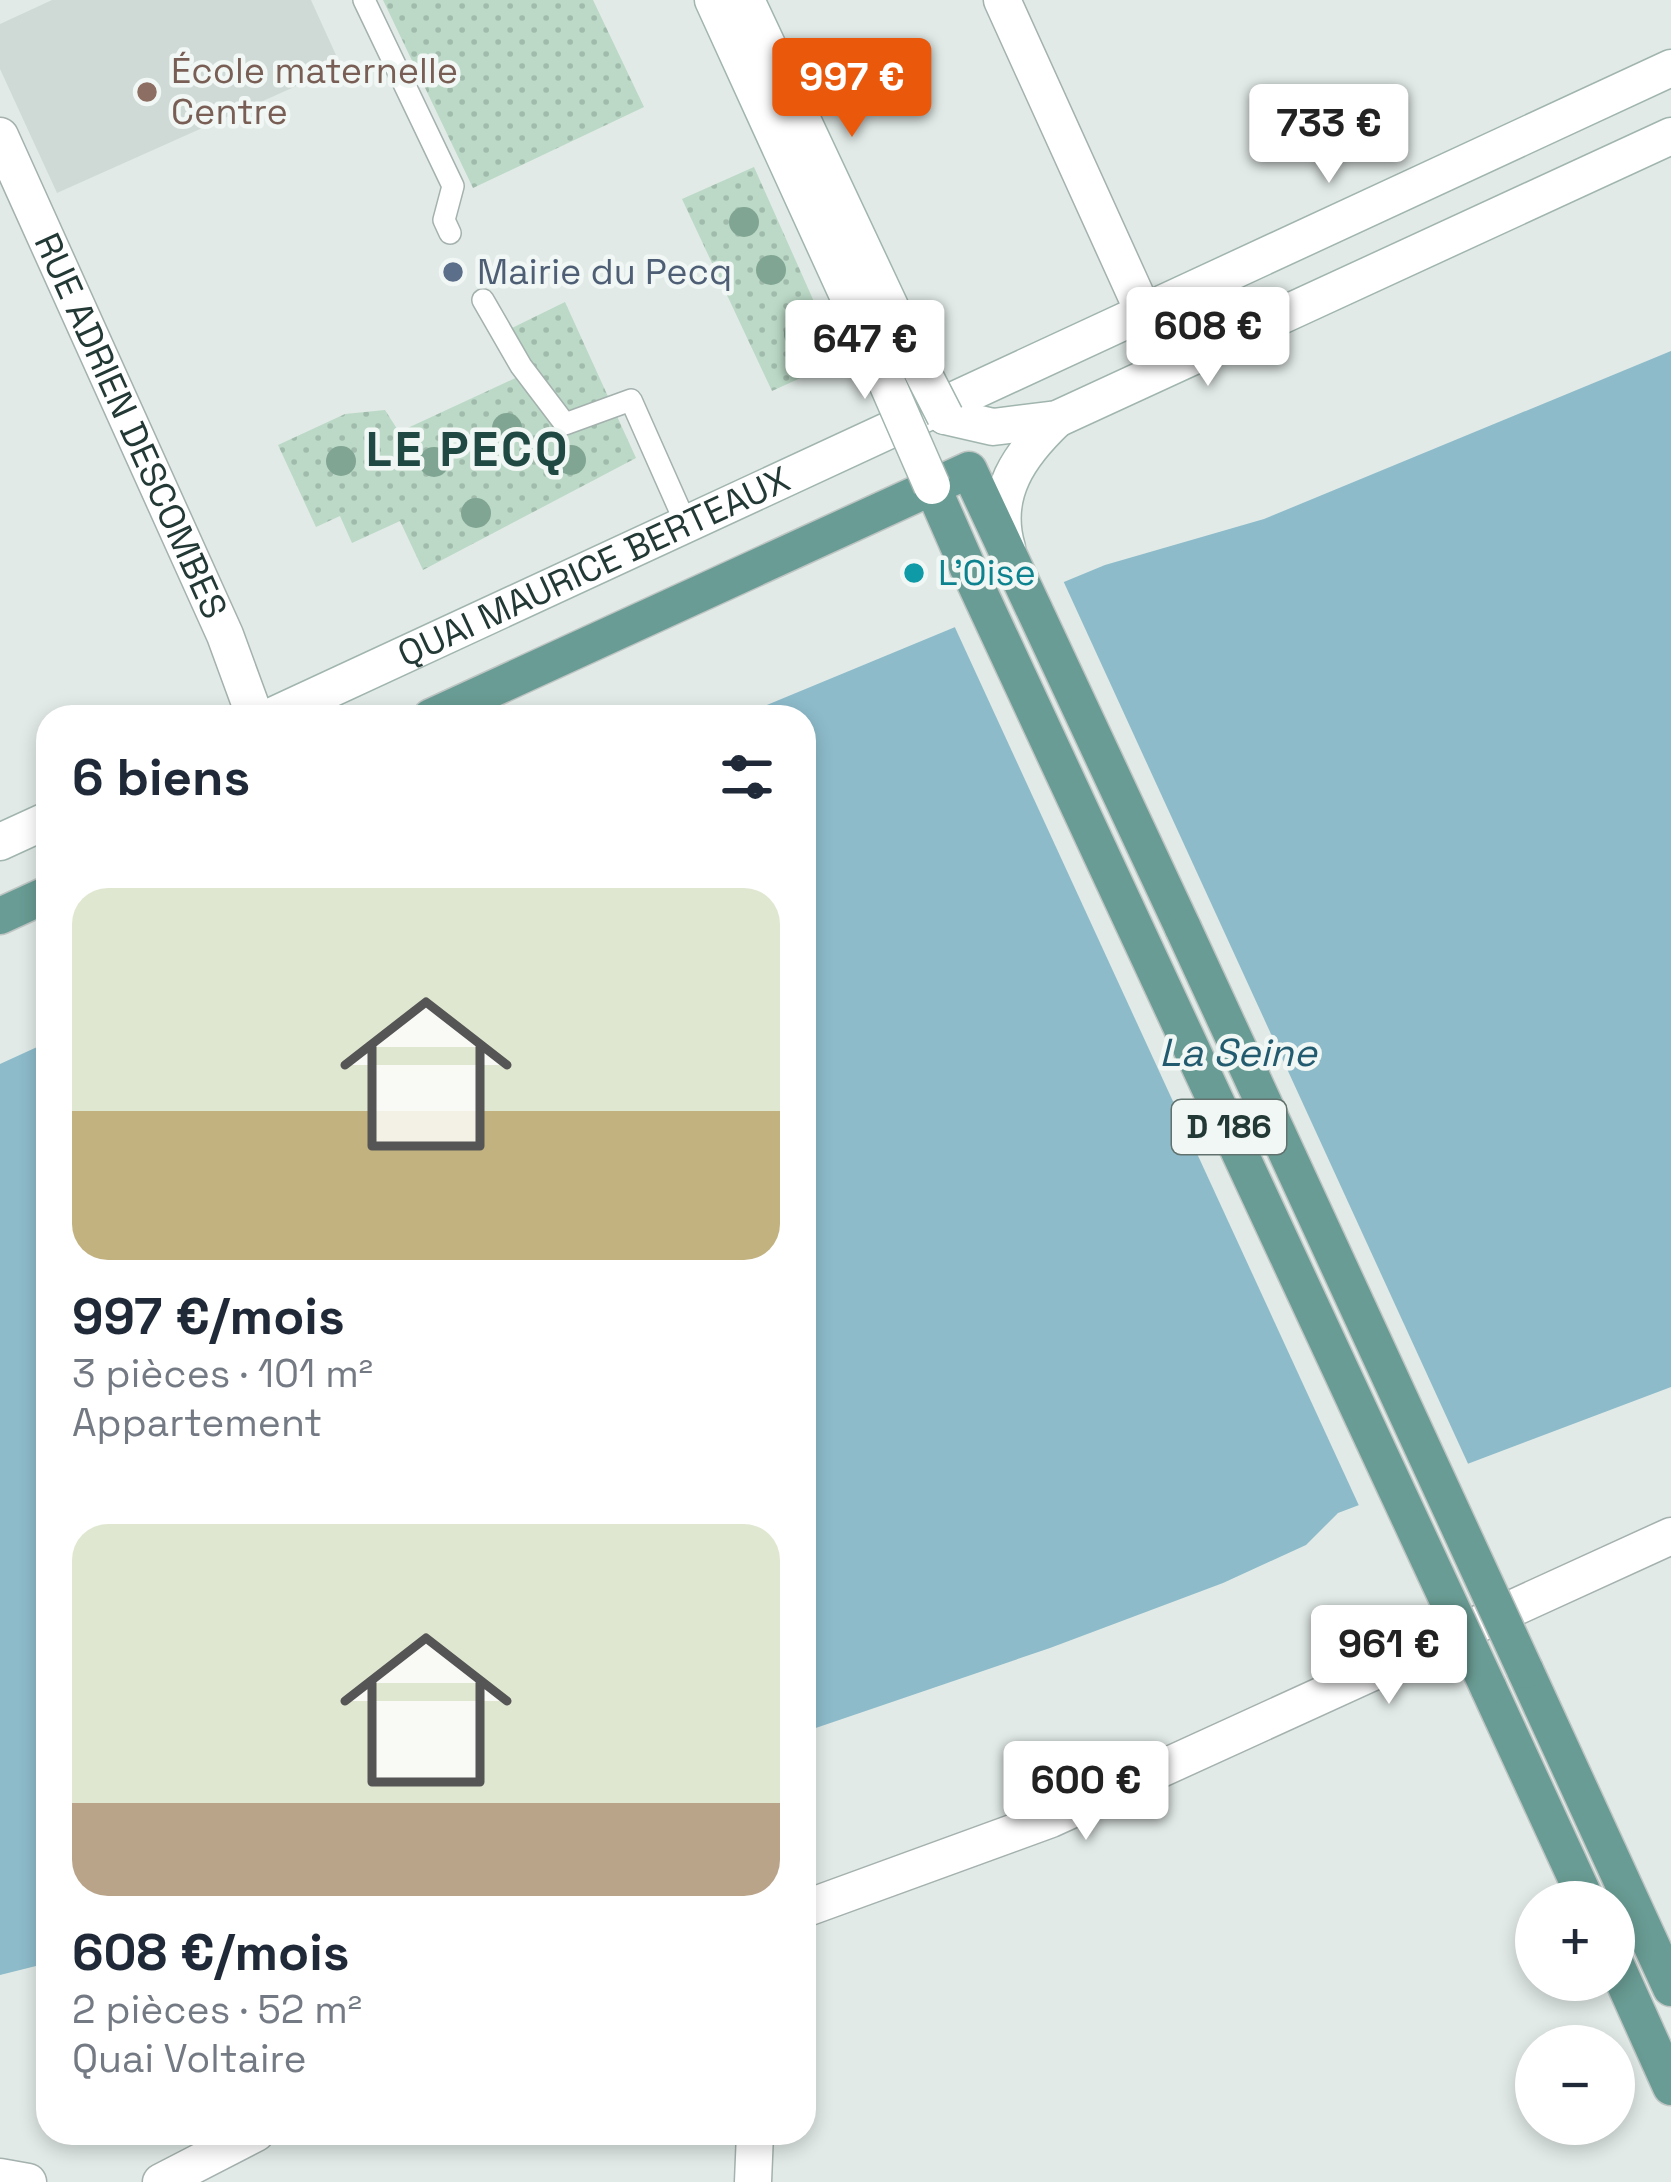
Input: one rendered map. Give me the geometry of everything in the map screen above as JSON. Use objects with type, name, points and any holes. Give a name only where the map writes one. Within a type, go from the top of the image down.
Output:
[{"type":"main road","points":[[713,0],[885,337]]},
{"type":"main road","points":[[746,0],[885,337]]},
{"type":"main road","points":[[1002,0],[1143,311]]},
{"type":"main road","name":"QUAI MAURICE BERTEAUX","points":[[296,705],[932,416],[1143,311],[1671,68]]},
{"type":"main road","name":"RUE ADRIEN DESCOMBES","points":[[0,136],[225,635],[251,705]]},
{"type":"main road","points":[[932,416],[992,428],[1057,419],[1671,136]]},
{"type":"main road","name":"D 186","points":[[885,337],[969,470],[1671,1988]]},
{"type":"main road","name":"D 186","points":[[885,337],[932,486],[968,568],[1577,1881]]},
{"type":"main road","points":[[1007,552],[1001,520],[1011,475],[1028,448],[1057,419]]},
{"type":"main road","points":[[457,705],[969,470]]},
{"type":"main road","points":[[0,842],[36,826]]},
{"type":"main road","points":[[0,916],[36,900]]},
{"type":"main road","points":[[816,1906],[1051,1820],[1671,1536]]},
{"type":"main road","points":[[1633,2001],[1670,2081]]},
{"type":"main road","points":[[161,2182],[233,2145]]},
{"type":"main road","points":[[753,2182],[755,2145]]},
{"type":"main road","points":[[0,2177],[28,2182]]},
{"type":"lane","points":[[364,0],[452,186],[444,220],[450,233]]},
{"type":"lane","points":[[483,300],[521,366],[565,424],[631,400],[686,524]]},
{"type":"shaded area","name":"École maternelle Centre","points":[[52,0],[311,0],[341,66],[57,193],[0,69],[0,24]]},
{"type":"green space","points":[[383,0],[593,0],[644,107],[473,188]]},
{"type":"green space","points":[[754,167],[840,360],[772,391],[682,199]]},
{"type":"green space","points":[[565,302],[636,458],[423,570],[400,521],[352,543],[340,516],[316,527],[278,445],[345,414],[385,410],[399,432],[535,369],[512,328]]},
{"type":"water","name":"La Seine","points":[[1671,351],[1671,1387],[1338,1513],[1306,1545],[1223,1583],[816,1728],[816,705],[767,705],[1105,565],[1264,519]]},
{"type":"water","points":[[36,1048],[36,1966],[0,1975],[0,1064]]},
{"type":"pier","points":[[1061,576],[1470,1468],[1361,1510],[952,621]]},
{"type":"place","name":"École maternelle Centre","points":[[147,92]]},
{"type":"place","name":"Mairie du Pecq","points":[[453,272]]},
{"type":"place","name":"L'Oise","points":[[914,573]]},
{"type":"district","name":"LE PECQ","points":[[468,449]]}]
